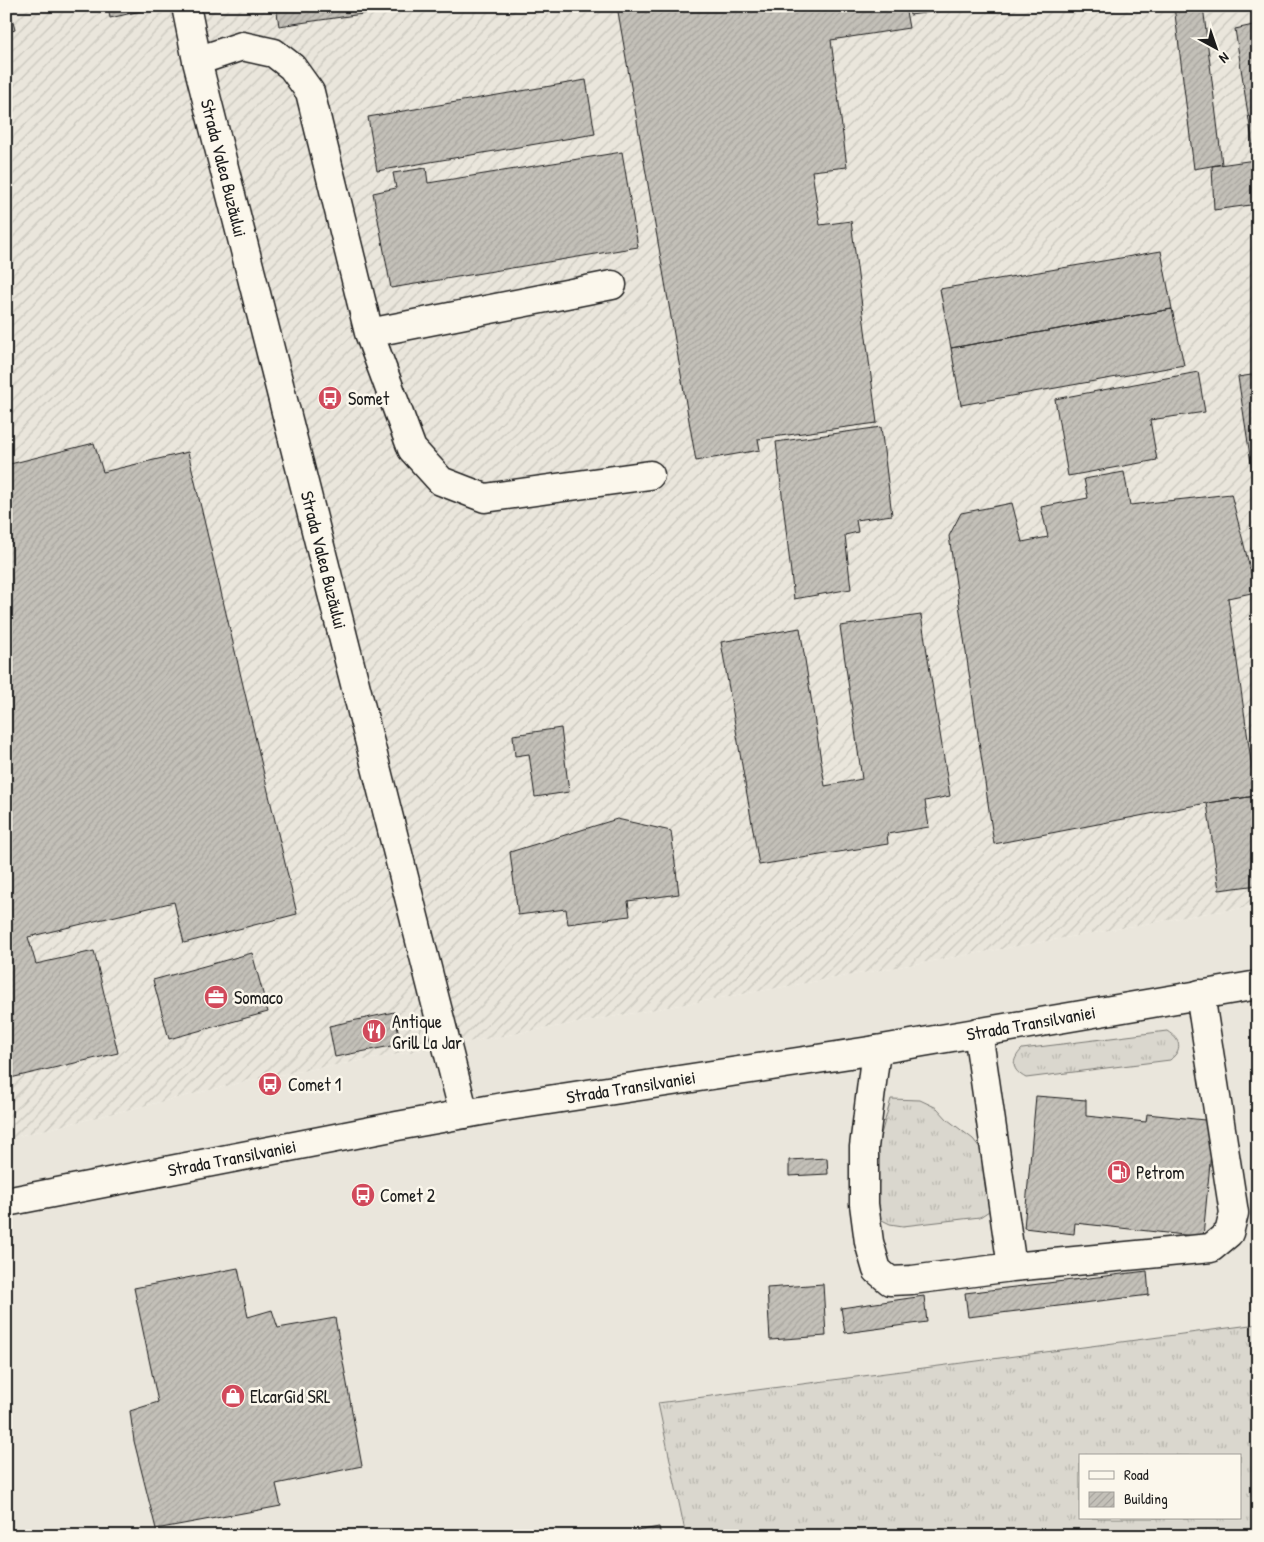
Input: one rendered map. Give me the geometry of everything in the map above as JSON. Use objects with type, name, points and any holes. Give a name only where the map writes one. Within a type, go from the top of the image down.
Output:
[{"type":"main road","name":"Strada Valea Buzăului","points":[[186,6],[197,60],[464,1114]]},
{"type":"main road","points":[[197,60],[242,46],[274,53],[292,67],[310,92],[369,333],[412,449],[441,481],[486,498],[650,474]]},
{"type":"main road","points":[[369,333],[612,285]]},
{"type":"main road","name":"Strada Transilvaniei","points":[[6,1202],[464,1114],[876,1050],[1258,985]]},
{"type":"main road","points":[[876,1050],[864,1147],[864,1204],[869,1242],[877,1270],[890,1281],[1211,1248],[1229,1233],[1234,1213],[1200,994]]},
{"type":"main road","points":[[978,1032],[1012,1267]]},
{"type":"shaded area","points":[[6,6],[1258,6],[1258,906],[1208,913],[256,1079],[6,1139]]},
{"type":"shaded area","points":[[1258,906],[1258,1324],[658,1403],[686,1536],[6,1536],[6,1139],[256,1079],[1208,913]]},
{"type":"green space","points":[[1167,1031],[1178,1041],[1179,1045],[1177,1052],[1170,1060],[1026,1078],[1017,1072],[1014,1065],[1016,1057],[1022,1049]]},
{"type":"green space","points":[[891,1099],[920,1100],[937,1108],[948,1120],[973,1139],[981,1149],[993,1203],[989,1211],[980,1217],[903,1226],[890,1224],[880,1219],[873,1206],[874,1159]]},
{"type":"green space","points":[[1258,1324],[1258,1536],[686,1536],[658,1403]]},
{"type":"building","points":[[6,6],[9,6],[15,30],[6,33]]},
{"type":"building","points":[[108,6],[163,6],[110,18]]},
{"type":"building","points":[[276,6],[418,6],[279,26]]},
{"type":"building","points":[[617,6],[905,6],[909,28],[831,40],[847,167],[812,171],[820,225],[851,221],[877,423],[758,439],[760,450],[696,461]]},
{"type":"building","points":[[908,6],[977,6],[910,15]]},
{"type":"building","points":[[1174,6],[1203,6],[1222,164],[1194,169]]},
{"type":"building","points":[[1258,24],[1258,204],[1214,210],[1212,166],[1255,160],[1235,29]]},
{"type":"building","points":[[586,80],[595,134],[377,171],[368,117]]},
{"type":"building","points":[[622,152],[638,247],[391,288],[373,193],[396,188],[393,173],[426,168],[428,183]]},
{"type":"building","points":[[1161,251],[1172,309],[951,348],[940,289]]},
{"type":"building","points":[[1172,309],[1184,365],[961,405],[951,348]]},
{"type":"building","points":[[1198,372],[1205,412],[1150,420],[1157,460],[1068,476],[1055,399]]},
{"type":"building","points":[[1258,374],[1258,509],[1238,377]]},
{"type":"building","points":[[881,427],[892,515],[856,520],[858,532],[845,535],[851,589],[794,599],[776,442]]},
{"type":"building","points":[[94,443],[103,472],[188,452],[297,914],[184,943],[174,902],[28,937],[36,964],[94,951],[118,1053],[6,1079],[6,465]]},
{"type":"building","points":[[1124,472],[1130,505],[1231,494],[1256,592],[1228,598],[1256,796],[1207,803],[994,844],[949,536],[961,513],[1012,503],[1022,542],[1048,537],[1041,507],[1088,498],[1084,479]]},
{"type":"building","points":[[921,615],[950,796],[925,801],[929,827],[887,834],[888,844],[759,865],[721,642],[800,628],[825,786],[862,779],[840,626]]},
{"type":"building","points":[[561,728],[569,792],[535,797],[529,754],[515,756],[513,735]]},
{"type":"building","points":[[1256,796],[1258,812],[1258,885],[1219,890],[1207,803]]},
{"type":"building","points":[[617,819],[671,831],[679,894],[628,901],[630,916],[568,924],[566,909],[518,915],[510,852]]},
{"type":"building","points":[[252,953],[268,1012],[169,1039],[153,980]]},
{"type":"building","points":[[394,1012],[401,1044],[335,1057],[329,1026]]},
{"type":"building","name":"Petrom","points":[[1036,1096],[1086,1100],[1086,1116],[1146,1122],[1147,1114],[1214,1121],[1203,1237],[1075,1223],[1074,1234],[1024,1228]]},
{"type":"building","points":[[827,1158],[828,1174],[789,1176],[789,1160]]},
{"type":"building","points":[[238,1268],[248,1317],[272,1310],[278,1328],[335,1318],[362,1466],[276,1484],[281,1506],[156,1529],[134,1441],[130,1411],[158,1402],[134,1288]]},
{"type":"building","points":[[1147,1271],[1149,1295],[968,1317],[965,1293]]},
{"type":"building","points":[[823,1284],[826,1336],[770,1340],[767,1288]]},
{"type":"building","points":[[924,1296],[927,1322],[845,1333],[841,1308]]},
{"type":"building","points":[[659,1527],[661,1536],[609,1536]]},
{"type":"place","name":"Somet","points":[[330,398]]},
{"type":"place","name":"Somaco","points":[[216,997]]},
{"type":"place","name":"Antique Grill La Jar","points":[[374,1031]]},
{"type":"place","name":"Comet 1","points":[[270,1084]]},
{"type":"place","name":"Petrom","points":[[1119,1172]]},
{"type":"place","name":"Comet 2","points":[[363,1195]]},
{"type":"place","name":"ElcarGid SRL","points":[[233,1396]]}]
